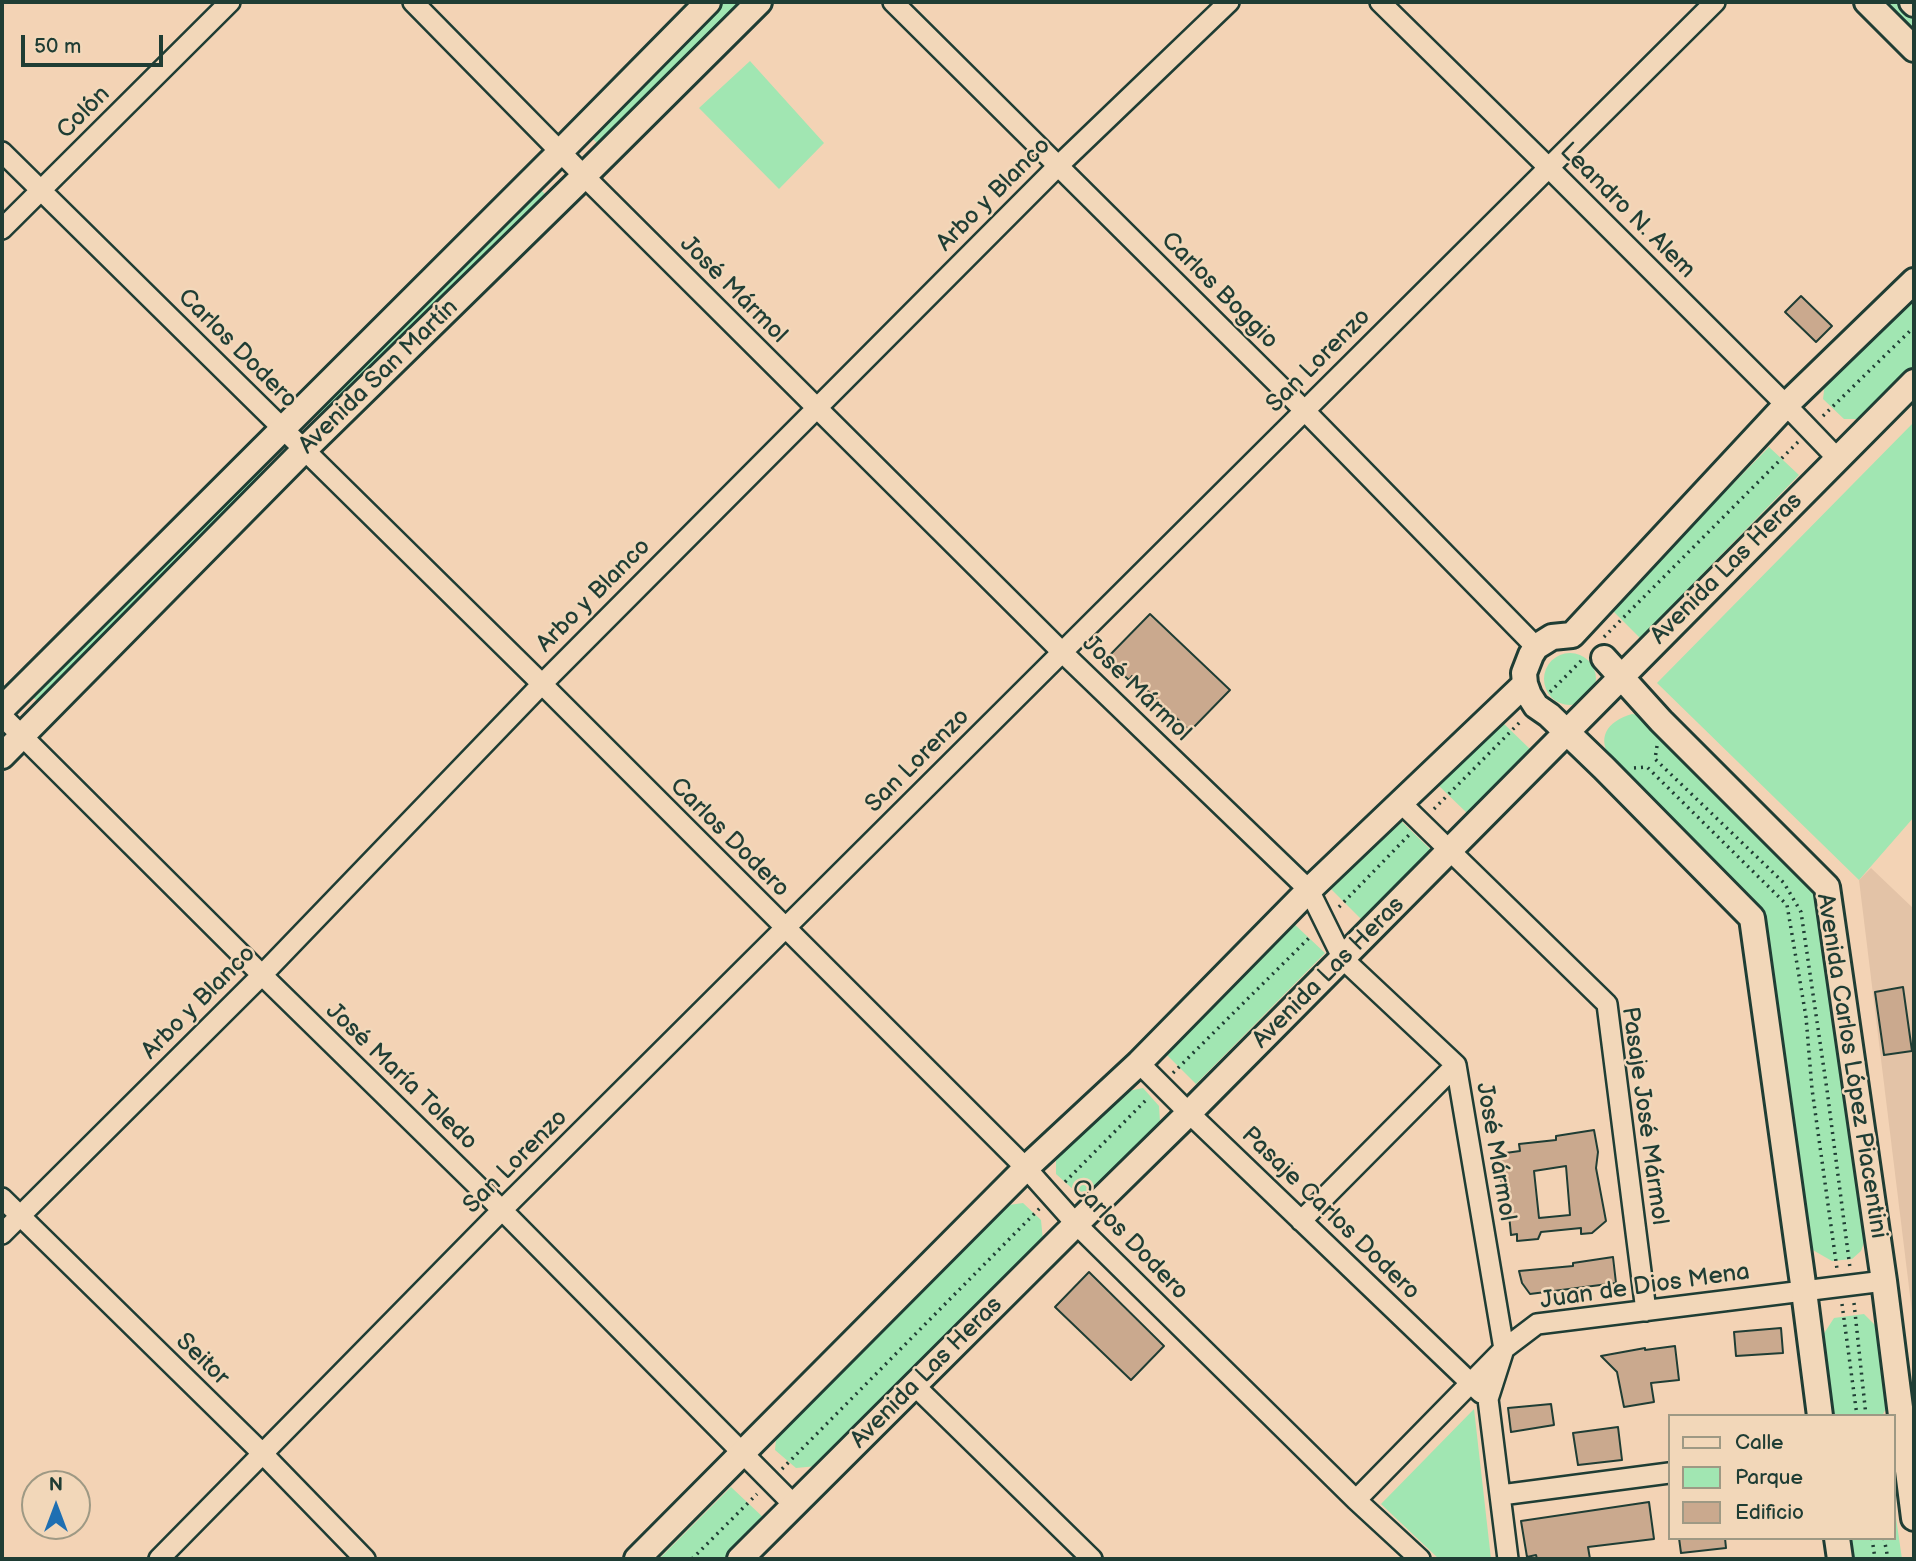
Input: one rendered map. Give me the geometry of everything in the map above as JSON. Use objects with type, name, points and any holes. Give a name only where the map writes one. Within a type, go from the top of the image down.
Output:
[{"type":"main road","name":"Avenida San Martín","points":[[2,709],[708,2]]},
{"type":"main road","name":"Avenida San Martín","points":[[2,756],[304,450],[759,2]]},
{"type":"main road","points":[[1867,2],[1914,49]]},
{"type":"main road","points":[[637,1559],[1026,1168],[1139,1063],[1308,890],[1400,802],[1552,637],[1572,635],[1786,405],[1914,281]]},
{"type":"main road","name":"Avenida Las Heras","points":[[740,1559],[1189,1114],[1914,382]]},
{"type":"main road","name":"Avenida Carlos López Piacentini","points":[[1572,635],[1588,641],[1600,652],[1661,721],[1828,887],[1884,1281],[1900,1444],[1914,1518]]},
{"type":"main road","points":[[1600,652],[1609,677],[1604,695]]},
{"type":"main road","points":[[1529,665],[1529,695],[1542,710],[1604,768],[1752,918],[1820,1414]]},
{"type":"main road","points":[[1542,710],[1568,719],[1587,713]]},
{"type":"main road","points":[[1837,1540],[1840,1559]]},
{"type":"street","name":"Colón","points":[[2,229],[230,2]]},
{"type":"street","name":"José Mármol","points":[[412,2],[1062,652],[1308,890],[1343,959],[1456,1065],[1504,1349],[1488,1399],[1508,1559]]},
{"type":"street","name":"Carlos Boggio","points":[[893,2],[1304,410],[1529,665]]},
{"type":"street","name":"Arbo y Blanco","points":[[2,1234],[262,975],[541,684],[1058,166],[1229,2]]},
{"type":"street","name":"Leandro N. Alem","points":[[1380,2],[1837,458]]},
{"type":"street","name":"San Lorenzo","points":[[159,1559],[502,1210],[1714,2]]},
{"type":"street","name":"Carlos Dodero","points":[[2,152],[1026,1168],[1076,1224],[1356,1500],[1420,1559]]},
{"type":"street","name":"José María Toledo","points":[[2,716],[502,1210],[794,1505]]},
{"type":"street","name":"Pasaje José Mármol","points":[[1400,802],[1607,1004],[1646,1311]]},
{"type":"street","name":"Pasaje Carlos Dodero","points":[[1139,1063],[1488,1399]]},
{"type":"street","points":[[1301,1221],[1456,1065]]},
{"type":"street","name":"Seitor","points":[[2,1198],[263,1454],[365,1559]]},
{"type":"street","name":"Juan de Dios Mena","points":[[1356,1500],[1504,1349],[1537,1324],[1884,1281]]},
{"type":"street","points":[[914,1385],[1091,1559]]},
{"type":"street","points":[[1501,1495],[1668,1473]]},
{"type":"path","points":[[692,1559],[1421,822],[1542,710],[1600,652],[1810,429],[1914,327]]},
{"type":"path","points":[[1661,721],[1655,759],[1784,883],[1801,912],[1827,1090],[1866,1414]]},
{"type":"path","points":[[1872,1540],[1875,1559]]},
{"type":"path","points":[[1884,1540],[1888,1559]]},
{"type":"shaded area","points":[[1871,868],[1914,909],[1914,1328],[1859,880]]},
{"type":"green space","points":[[722,2],[743,2],[602,148],[591,137]]},
{"type":"green space","points":[[1877,2],[1900,2],[1914,16],[1914,39]]},
{"type":"green space","points":[[750,61],[824,143],[779,189],[699,108]]},
{"type":"green space","points":[[537,186],[547,196],[323,420],[313,410]]},
{"type":"green space","points":[[1914,296],[1914,370],[1866,419],[1844,419],[1823,399],[1825,383]]},
{"type":"green space","points":[[1914,422],[1914,817],[1859,880],[1657,683]]},
{"type":"green space","points":[[1769,447],[1799,475],[1640,638],[1611,609]]},
{"type":"green space","points":[[259,467],[268,476],[43,707],[34,698]]},
{"type":"green space","points":[[1570,653],[1580,655],[1588,661],[1594,669],[1594,689],[1588,697],[1580,703],[1570,705],[1560,703],[1552,697],[1546,689],[1544,679],[1546,669],[1552,661],[1560,655]]},
{"type":"green space","points":[[1632,714],[1643,716],[1812,888],[1821,904],[1867,1234],[1861,1251],[1852,1259],[1832,1261],[1811,1249],[1764,915],[1753,898],[1612,761],[1605,745],[1606,732],[1616,721]]},
{"type":"green space","points":[[1499,719],[1532,751],[1469,815],[1436,783]]},
{"type":"green space","points":[[1398,818],[1431,850],[1362,920],[1330,888]]},
{"type":"green space","points":[[1292,922],[1325,953],[1196,1084],[1164,1052]]},
{"type":"green space","points":[[1143,1088],[1159,1106],[1160,1122],[1091,1191],[1076,1192],[1056,1174],[1056,1157],[1128,1091]]},
{"type":"green space","points":[[1023,1203],[1041,1220],[1043,1241],[817,1466],[796,1468],[775,1450],[777,1428],[1002,1206]]},
{"type":"green space","points":[[1864,1314],[1876,1326],[1889,1403],[1883,1414],[1834,1414],[1823,1335],[1834,1318]]},
{"type":"green space","points":[[1474,1409],[1491,1559],[1439,1559],[1381,1504]]},
{"type":"green space","points":[[731,1487],[766,1520],[728,1559],[659,1559]]},
{"type":"green space","points":[[1895,1511],[1902,1559],[1854,1559],[1851,1540],[1895,1540]]},
{"type":"building","points":[[1801,296],[1832,326],[1816,342],[1785,312]]},
{"type":"building","points":[[1150,614],[1230,690],[1190,731],[1132,676],[1129,680],[1118,670],[1116,673],[1104,661]]},
{"type":"building","points":[[1903,987],[1912,1051],[1884,1055],[1875,992]]},
{"type":"building","points":[[1594,1130],[1598,1152],[1596,1168],[1606,1221],[1592,1233],[1581,1234],[1581,1228],[1541,1232],[1538,1239],[1517,1241],[1517,1234],[1511,1235],[1507,1194],[1503,1194],[1498,1154],[1520,1151],[1519,1144],[1556,1140],[1556,1136]],"holes":[[[1566,1166],[1570,1215],[1539,1218],[1534,1171]]]},
{"type":"building","points":[[1613,1257],[1616,1283],[1530,1294],[1522,1283],[1519,1271],[1573,1266],[1573,1263]]},
{"type":"building","points":[[1089,1272],[1164,1346],[1131,1380],[1055,1307]]},
{"type":"building","points":[[1781,1328],[1783,1353],[1736,1356],[1734,1332]]},
{"type":"building","points":[[1675,1346],[1679,1380],[1651,1383],[1654,1402],[1624,1407],[1617,1372],[1601,1356]]},
{"type":"building","points":[[1551,1404],[1554,1425],[1511,1432],[1508,1408]]},
{"type":"building","points":[[1618,1427],[1622,1460],[1578,1465],[1573,1433]]},
{"type":"building","points":[[1649,1502],[1654,1539],[1588,1547],[1590,1559],[1537,1559],[1536,1555],[1527,1557],[1521,1521]]},
{"type":"building","points":[[1679,1540],[1725,1540],[1726,1548],[1681,1553]]}]
